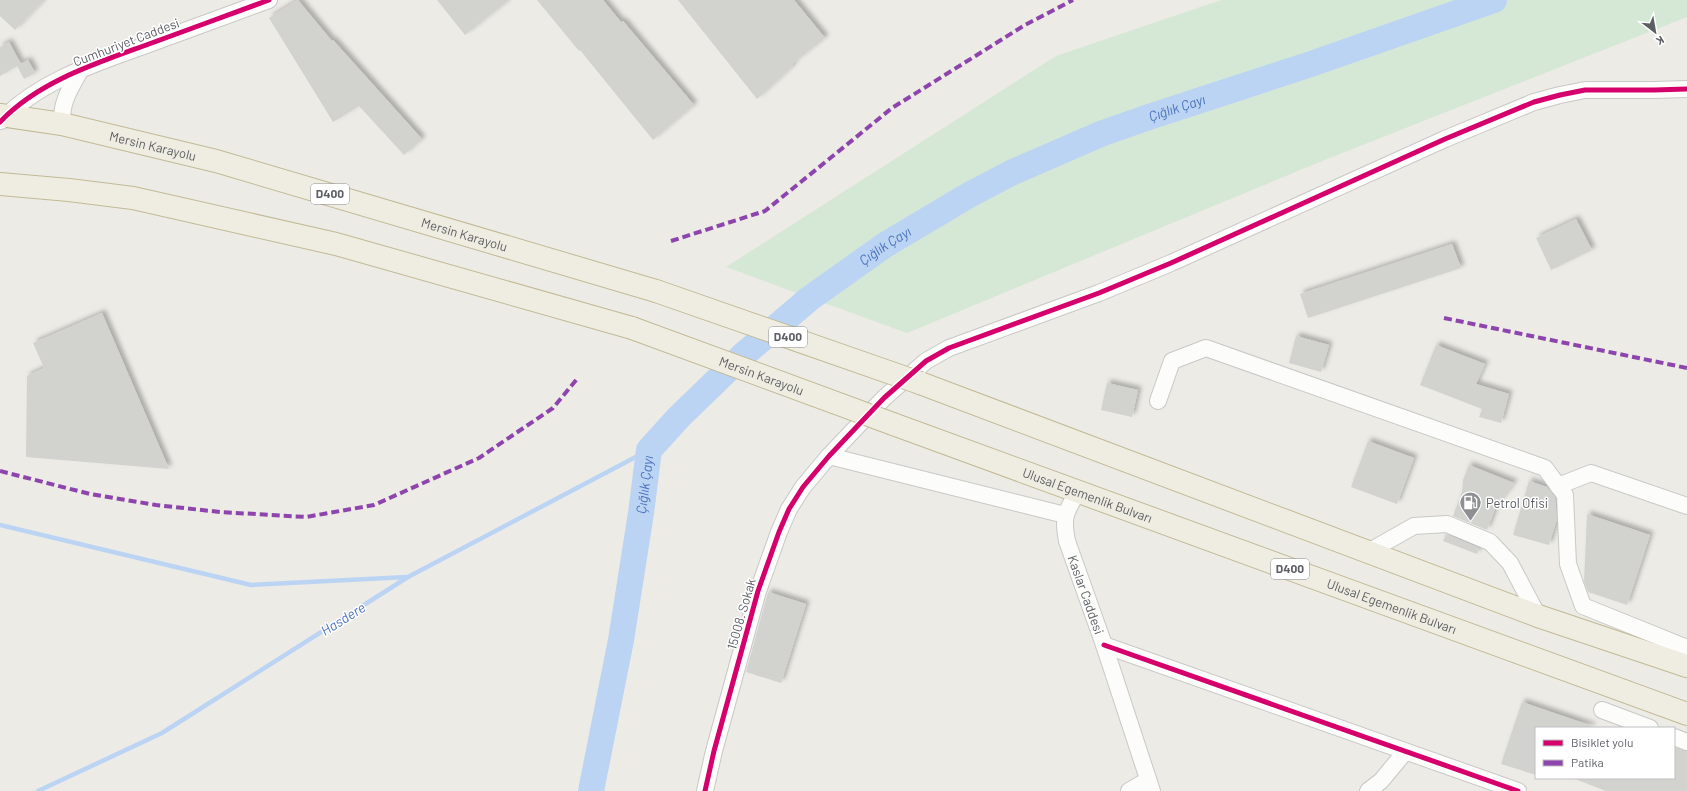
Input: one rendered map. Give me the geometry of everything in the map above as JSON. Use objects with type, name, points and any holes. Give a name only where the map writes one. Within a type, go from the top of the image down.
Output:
[{"type":"highway","name":"Mersin Karayolu","points":[[4,114],[62,124],[216,161],[656,291],[920,383],[1368,552]]},
{"type":"highway","name":"Mersin Karayolu","points":[[0,184],[70,190],[133,198],[336,244],[632,328],[893,424]]},
{"type":"highway","name":"Ulusal Egemenlik Bulvarı","points":[[893,424],[1687,714]]},
{"type":"highway","name":"D400","points":[[1368,552],[1538,616],[1687,666]]},
{"type":"street","name":"Cumhuriyet Caddesi","points":[[4,114],[35,94],[80,69],[269,0]]},
{"type":"street","points":[[62,124],[62,110],[65,100],[80,69]]},
{"type":"street","name":"15008. Sokak","points":[[705,791],[714,751],[758,591],[779,532],[789,509],[802,487],[828,456],[884,398],[907,376],[926,361],[949,348],[1099,293],[1171,263],[1438,142],[1534,102],[1585,90],[1687,92]]},
{"type":"street","points":[[1158,401],[1172,361],[1206,348],[1545,468],[1565,495],[1568,564],[1583,606],[1687,648]]},
{"type":"street","points":[[828,456],[1065,515],[1078,491]]},
{"type":"street","points":[[1558,486],[1591,473],[1687,506]]},
{"type":"street","name":"Kaslar Caddesi","points":[[1065,515],[1064,528],[1067,541],[1104,645],[1150,786]]},
{"type":"street","points":[[1368,552],[1414,526],[1447,524],[1490,542],[1510,563],[1538,616]]},
{"type":"street","points":[[1104,645],[1518,791]]},
{"type":"street","points":[[1602,710],[1647,727]]},
{"type":"street","points":[[1675,737],[1687,742]]},
{"type":"street","points":[[1368,791],[1380,781],[1404,752]]},
{"type":"street","points":[[1129,791],[1150,786]]},
{"type":"green space","points":[[1221,0],[1687,0],[1687,17],[1317,163],[907,333],[726,267],[1056,56]]},
{"type":"building","points":[[0,0],[44,0],[15,30],[0,16]]},
{"type":"building","points":[[298,0],[332,41],[333,40],[422,139],[404,155],[359,106],[333,122],[269,18]]},
{"type":"building","points":[[437,0],[509,0],[465,35]]},
{"type":"building","points":[[537,0],[603,0],[621,22],[623,21],[694,105],[653,140],[580,50],[579,51]]},
{"type":"building","points":[[678,0],[794,0],[825,38],[792,64],[793,66],[757,99]]},
{"type":"building","points":[[9,42],[21,64],[28,60],[35,73],[24,79],[17,66],[0,76],[0,47]]},
{"type":"building","points":[[1576,219],[1592,250],[1551,270],[1536,238]]},
{"type":"building","points":[[1452,244],[1461,268],[1308,318],[1300,294]]},
{"type":"building","points":[[102,313],[169,469],[26,457],[27,376],[44,368],[33,343]]},
{"type":"building","points":[[1296,336],[1329,345],[1321,372],[1289,363]]},
{"type":"building","points":[[1436,345],[1485,364],[1476,384],[1509,394],[1501,423],[1479,417],[1482,409],[1420,385]]},
{"type":"building","points":[[1107,383],[1138,390],[1132,417],[1101,410]]},
{"type":"building","points":[[1368,441],[1414,458],[1397,504],[1351,487]]},
{"type":"building","points":[[1469,465],[1514,483],[1496,506],[1487,530],[1453,516],[1462,492],[1463,480]]},
{"type":"building","points":[[1529,481],[1547,487],[1555,497],[1557,519],[1549,545],[1513,535]]},
{"type":"building","points":[[1587,514],[1650,535],[1627,605],[1588,592],[1584,582]]},
{"type":"building","points":[[1446,534],[1479,548],[1477,554],[1443,541]]},
{"type":"building","points":[[768,592],[806,604],[781,683],[746,672]]},
{"type":"building","points":[[1522,702],[1592,726],[1535,727],[1535,775],[1501,764]]},
{"type":"building","points":[[1675,747],[1687,751],[1687,791],[1606,791],[1575,779],[1675,779]]},
{"type":"waterway","name":"Çığlık Çayı","points":[[591,791],[621,640],[641,513],[649,450],[679,417],[742,356],[809,299],[885,245],[969,195],[1013,172],[1103,133],[1308,65],[1494,0]]},
{"type":"waterway","name":"Hasdere","points":[[38,791],[162,733],[408,577],[649,450]]},
{"type":"waterway","points":[[0,525],[251,585],[407,577]]},
{"type":"marked path","points":[[671,241],[765,211],[892,108],[1025,25],[1073,0]]},
{"type":"marked path","points":[[1444,318],[1687,368]]},
{"type":"marked path","points":[[0,471],[90,494],[156,505],[220,512],[306,517],[374,505],[479,458],[553,408],[577,379]]},
{"type":"cycle path","points":[[0,122],[32,95],[89,66],[269,0]]},
{"type":"cycle path","points":[[705,791],[714,751],[758,591],[779,532],[789,509],[803,487],[829,456],[884,398],[926,361],[949,348],[1099,293],[1171,263],[1445,139],[1534,102],[1585,90],[1687,89]]},
{"type":"cycle path","points":[[1104,645],[1518,791]]},
{"type":"place","name":"Petrol Ofisi","points":[[1470,522]]}]
